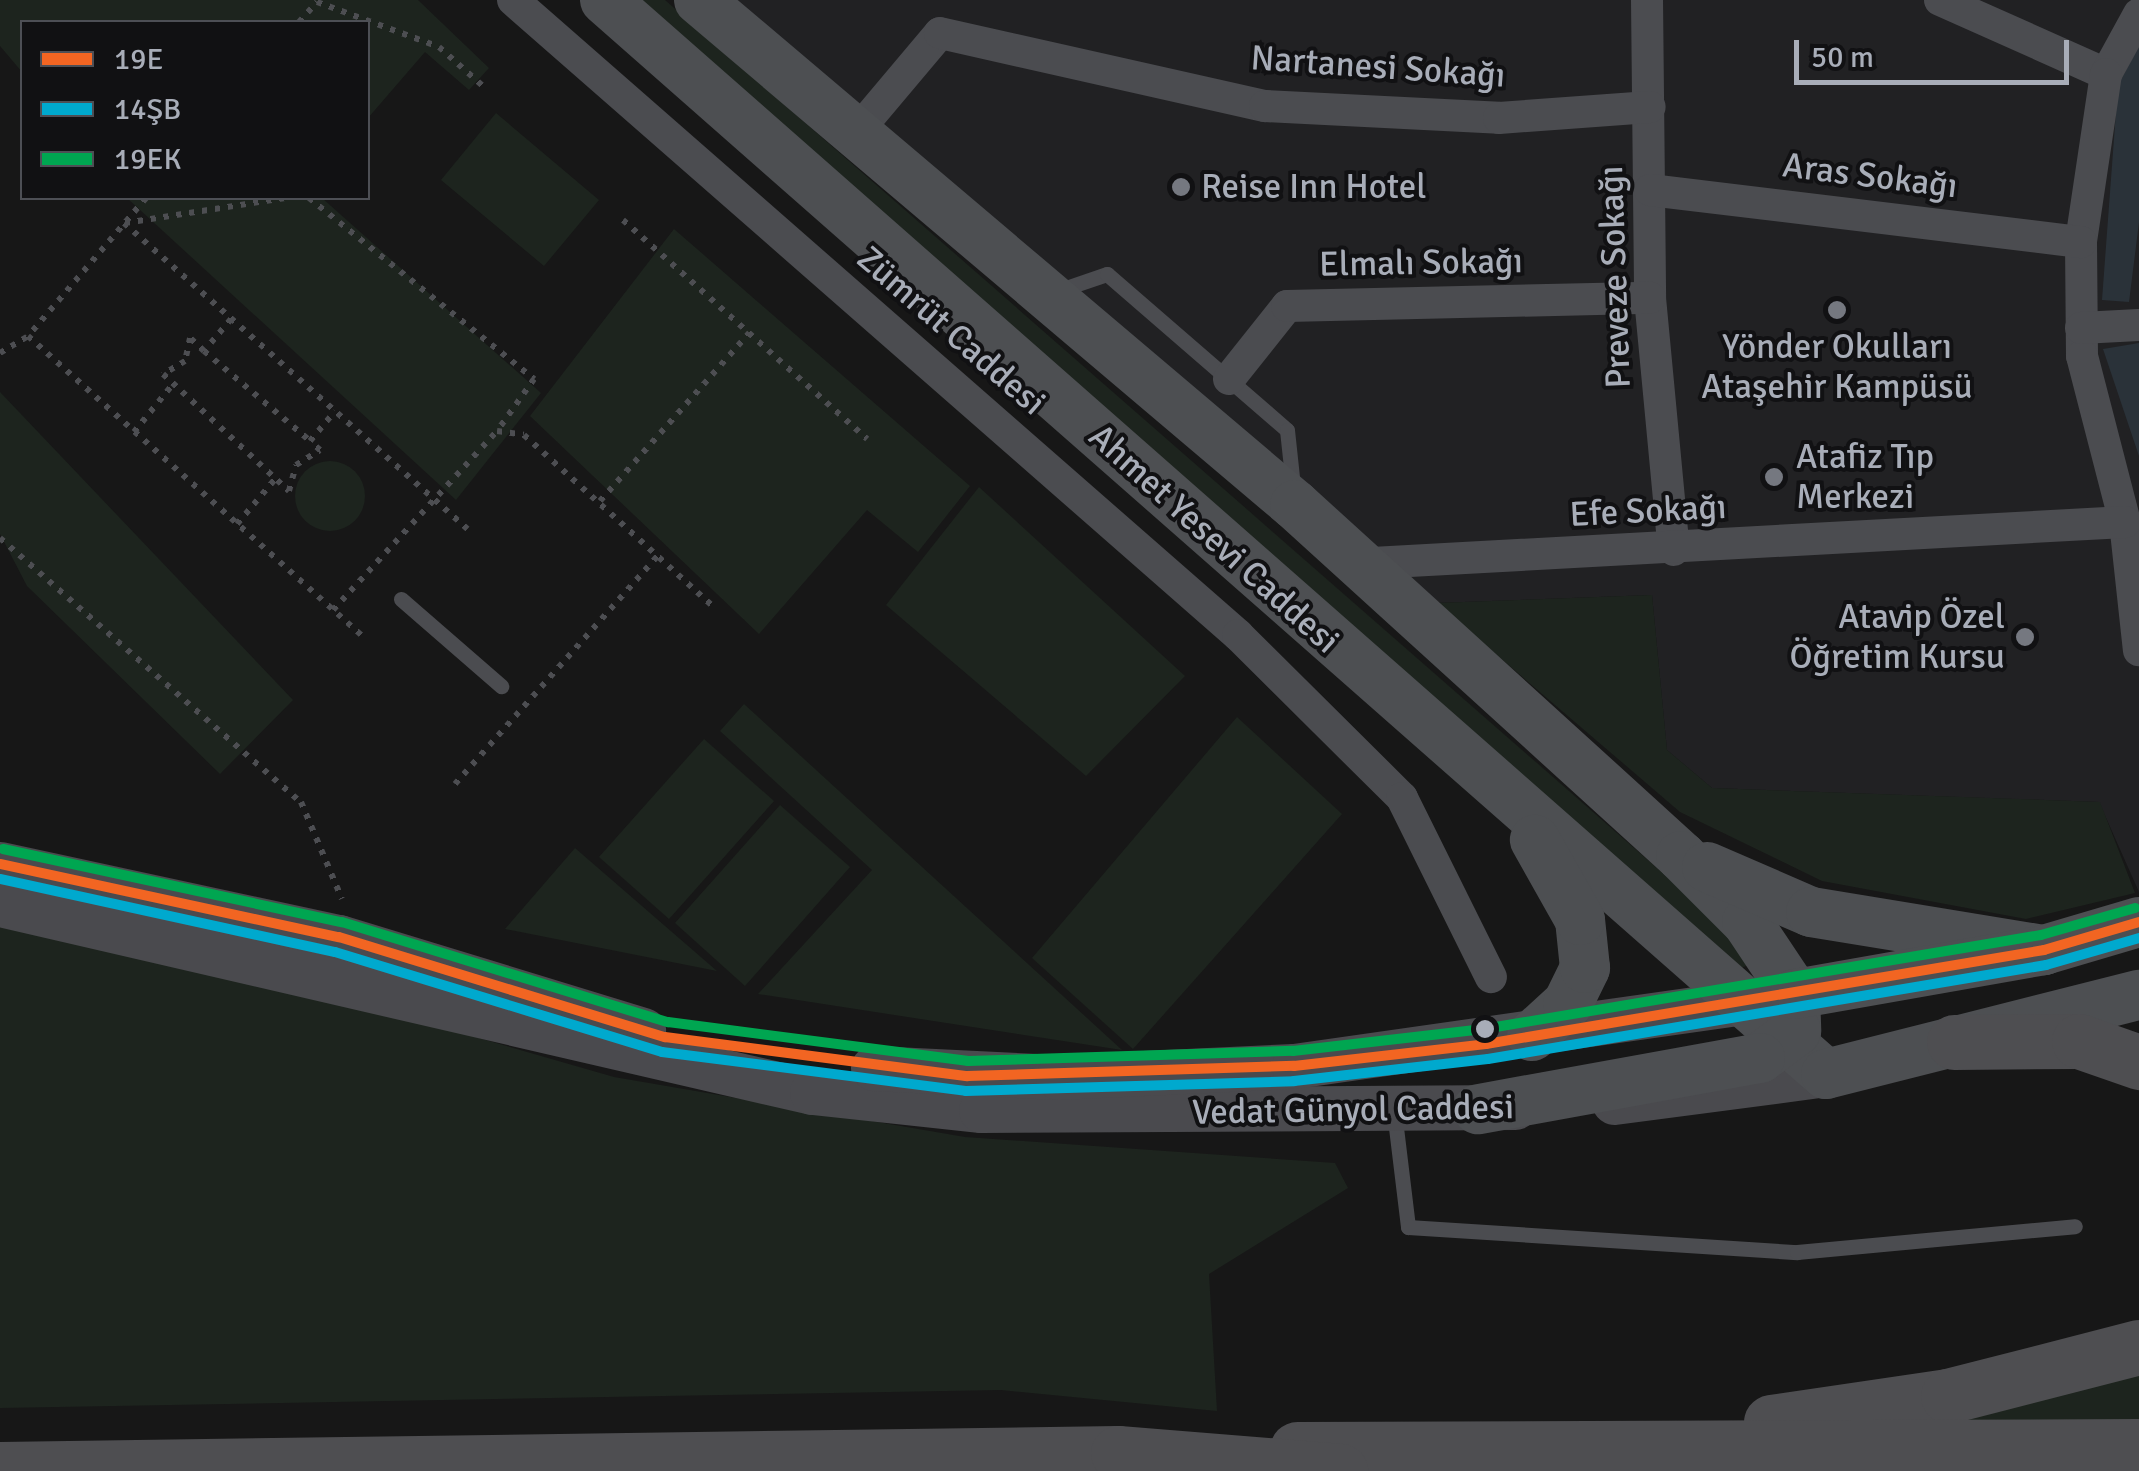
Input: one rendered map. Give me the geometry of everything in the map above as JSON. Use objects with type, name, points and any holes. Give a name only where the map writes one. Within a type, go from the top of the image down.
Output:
[{"type":"highway","points":[[1954,1042],[2079,1041],[2139,1062]]},
{"type":"highway","points":[[1552,1445],[1948,1396],[2139,1346]]},
{"type":"highway","points":[[0,1469],[1552,1445],[2139,1446]]},
{"type":"highway","points":[[1118,1452],[1340,1471]]},
{"type":"main road","name":"Ahmet Yesevi Caddesi","points":[[606,0],[1738,1005],[1826,1074]]},
{"type":"main road","name":"Ahmet Yesevi Caddesi","points":[[699,0],[1040,297],[1296,505],[1354,564],[1682,856]]},
{"type":"main road","points":[[1503,795],[1580,920],[1585,968],[1568,1002],[1532,1036]]},
{"type":"main road","points":[[1682,856],[1811,912],[2044,950]]},
{"type":"main road","points":[[1478,1110],[1725,1065],[1786,1044],[1800,1014],[1795,994],[1747,922],[1682,856]]},
{"type":"main road","name":"Vedat Günyol Caddesi","points":[[0,864],[339,937],[664,1036],[824,1064],[1058,1077],[1294,1066],[1532,1036],[1795,994]]},
{"type":"main road","name":"Vedat Günyol Caddesi","points":[[0,904],[812,1092],[980,1110],[1478,1110],[1685,1098],[1826,1074]]},
{"type":"main road","points":[[1795,994],[2044,950],[2139,922]]},
{"type":"main road","points":[[1826,1074],[2139,995]]},
{"type":"street","name":"Zümrüt Caddesi","points":[[513,0],[1238,635],[1402,798],[1491,978]]},
{"type":"street","name":"Preveze Sokağı","points":[[1647,0],[1650,298],[1674,550]]},
{"type":"street","points":[[1940,0],[2106,74]]},
{"type":"street","points":[[2139,14],[2106,74],[2080,242],[2081,328],[2125,522],[2139,650]]},
{"type":"street","name":"Nartanesi Sokağı","points":[[854,135],[940,33],[1265,106],[1498,118],[1650,107]]},
{"type":"street","name":"Aras Sokağı","points":[[1650,190],[2080,242]]},
{"type":"street","name":"Elmalı Sokağı","points":[[1229,379],[1287,306],[1650,298]]},
{"type":"street","points":[[2081,328],[2139,325]]},
{"type":"street","name":"Efe Sokağı","points":[[1354,564],[1674,550],[2125,522]]},
{"type":"lane","points":[[1040,297],[1107,274],[1288,430],[1296,505]]},
{"type":"lane","points":[[401,599],[502,686]]},
{"type":"lane","points":[[1394,1111],[1408,1226],[1797,1252],[2075,1226]]},
{"type":"path","points":[[301,20],[317,2],[366,20]]},
{"type":"path","points":[[370,22],[439,47],[483,86]]},
{"type":"path","points":[[0,353],[28,336],[144,200]]},
{"type":"path","points":[[220,200],[226,206]]},
{"type":"path","points":[[124,223],[270,200]]},
{"type":"path","points":[[311,200],[534,379],[498,431],[437,502],[334,610]]},
{"type":"path","points":[[623,220],[867,439]]},
{"type":"path","points":[[124,223],[468,529]]},
{"type":"path","points":[[204,350],[231,319]]},
{"type":"path","points":[[600,501],[749,334]]},
{"type":"path","points":[[28,336],[364,638]]},
{"type":"path","points":[[190,338],[204,350],[320,450],[296,465],[289,491],[163,374],[186,362],[190,338]]},
{"type":"path","points":[[134,432],[173,384]]},
{"type":"path","points":[[310,441],[336,411]]},
{"type":"path","points":[[498,431],[524,435],[714,607]]},
{"type":"path","points":[[237,524],[276,478]]},
{"type":"path","points":[[0,538],[301,802],[348,914]]},
{"type":"path","points":[[454,784],[658,555]]},
{"type":"shaded area","points":[[0,0],[418,0],[489,68],[469,90],[425,52],[370,116],[370,20],[20,20],[20,70],[0,46]]},
{"type":"shaded area","points":[[638,0],[665,0],[1761,959],[1733,972]]},
{"type":"shaded area","points":[[714,0],[2139,0],[2139,892],[2099,802],[1712,788],[1667,750],[1652,595],[1436,603]]},
{"type":"shaded area","points":[[2139,46],[2139,222],[2129,302],[2102,300],[2118,85]]},
{"type":"shaded area","points":[[496,113],[599,200],[544,266],[441,180]]},
{"type":"shaded area","points":[[129,200],[324,200],[541,393],[456,500]]},
{"type":"shaded area","points":[[674,229],[970,486],[918,552],[867,510],[759,634],[530,416]]},
{"type":"shaded area","points":[[2139,343],[2139,456],[2103,349]]},
{"type":"shaded area","points":[[0,392],[293,700],[220,774],[27,586],[0,534]]},
{"type":"shaded area","points":[[330,461],[355,471],[365,496],[355,521],[330,531],[305,521],[295,496],[305,471]]},
{"type":"shaded area","points":[[979,487],[1185,676],[1086,776],[886,605]]},
{"type":"shaded area","points":[[1652,595],[1667,750],[1712,788],[2100,802],[2135,893],[2026,919],[1822,881],[1680,812],[1436,603]]},
{"type":"shaded area","points":[[744,704],[1122,1050],[758,994],[872,870],[720,731]]},
{"type":"shaded area","points":[[1237,717],[1342,814],[1133,1049],[1032,958]]},
{"type":"shaded area","points":[[704,739],[774,801],[669,919],[599,857]]},
{"type":"shaded area","points":[[780,805],[850,867],[745,986],[675,923]]},
{"type":"shaded area","points":[[575,848],[717,971],[505,929]]},
{"type":"shaded area","points":[[0,927],[330,995],[614,1077],[965,1137],[1335,1163],[1348,1188],[1209,1274],[1217,1411],[1001,1390],[0,1408]]},
{"type":"shaded area","points":[[2139,1370],[2139,1426],[1922,1428]]},
{"type":"transit line","name":"19EK","points":[[3,849],[342,922],[668,1022],[968,1061],[1293,1051],[1484,1029],[2041,935],[2135,908]]},
{"type":"transit line","name":"19E","points":[[0,864],[339,937],[665,1037],[967,1076],[1294,1066],[1486,1044],[2044,950],[2139,922]]},
{"type":"transit line","name":"14ŞB","points":[[0,879],[335,952],[662,1052],[966,1091],[1294,1081],[1488,1059],[2046,965],[2139,938]]},
{"type":"place","name":"Reise Inn Hotel","points":[[1181,187]]},
{"type":"place","name":"Yönder Okulları Ataşehir Kampüsü","points":[[1837,310]]},
{"type":"place","name":"Atafiz Tıp Merkezi","points":[[1774,477]]},
{"type":"place","name":"Atavip Özel Öğretim Kursu","points":[[2025,637]]}]
